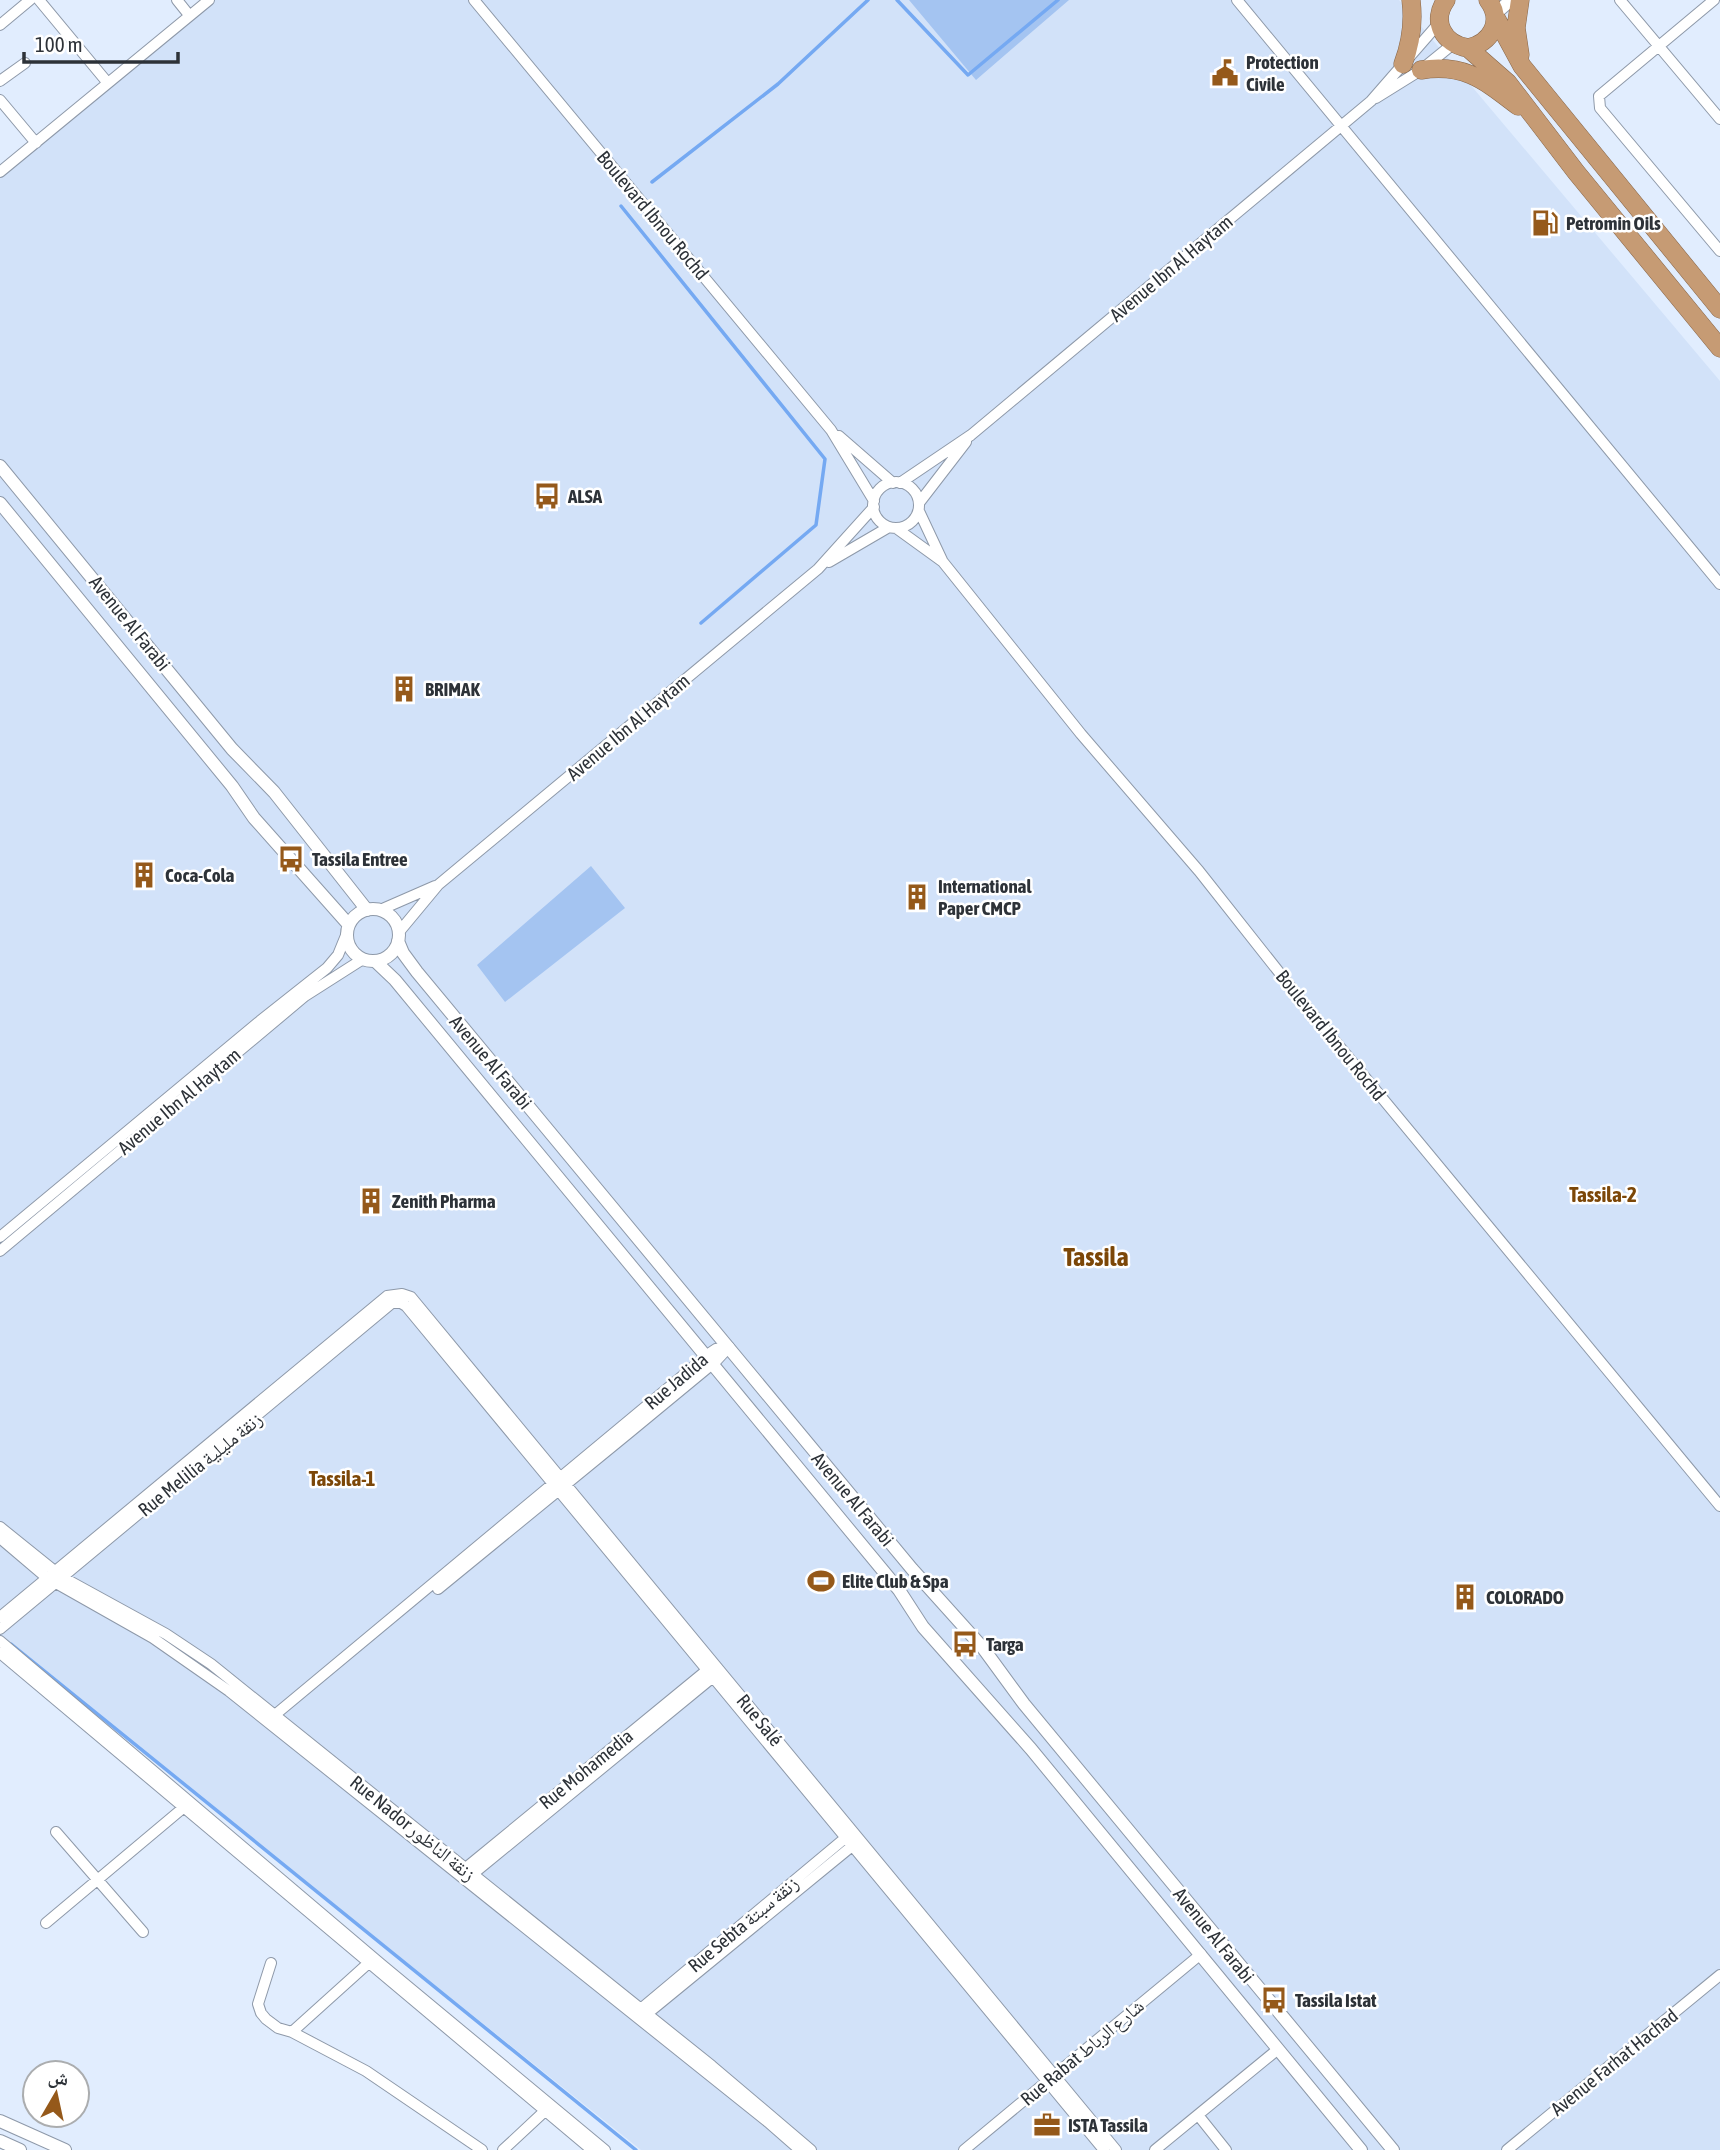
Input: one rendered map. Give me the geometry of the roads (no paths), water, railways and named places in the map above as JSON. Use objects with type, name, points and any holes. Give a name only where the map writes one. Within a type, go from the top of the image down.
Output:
[{"type":"highway","points":[[1403,64],[1413,29],[1411,0]]},
{"type":"highway","points":[[1520,0],[1516,28],[1522,66]]},
{"type":"highway","points":[[1438,9],[1446,38],[1504,79],[1720,348]]},
{"type":"highway","points":[[1460,46],[1484,42],[1491,35],[1493,11]]},
{"type":"highway","points":[[1493,11],[1522,66],[1720,309]]},
{"type":"highway","points":[[1421,70],[1452,68],[1466,72],[1482,79],[1533,117]]},
{"type":"street","points":[[0,25],[30,0]]},
{"type":"street","points":[[39,0],[107,82]]},
{"type":"street","points":[[177,0],[188,15]]},
{"type":"street","points":[[0,172],[209,0]]},
{"type":"street","name":"Boulevard Ibnou Rochd","points":[[474,0],[831,429],[874,504]]},
{"type":"street","points":[[1237,0],[1720,584]]},
{"type":"street","points":[[1493,11],[1511,0]]},
{"type":"street","points":[[1714,0],[1599,96],[1598,105],[1720,251]]},
{"type":"street","points":[[1625,2],[1720,119]]},
{"type":"street","name":"Avenue Ibn Al Haytam","points":[[1371,101],[1403,64],[1438,9]]},
{"type":"street","name":"Avenue Ibn Al Haytam","points":[[896,483],[971,435],[1371,101],[1460,46]]},
{"type":"street","points":[[0,81],[25,63]]},
{"type":"street","points":[[0,100],[36,143]]},
{"type":"street","name":"Boulevard Ibnou Rochd","points":[[831,429],[896,483]]},
{"type":"street","name":"Avenue Ibn Al Haytam","points":[[919,507],[971,435]]},
{"type":"street","name":"Avenue Al Farabi","points":[[0,466],[232,749],[274,792],[367,910]]},
{"type":"street","points":[[896,483],[913,489],[919,507],[911,523],[893,528],[877,517],[874,504],[880,489],[896,483]]},
{"type":"street","name":"Avenue Al Farabi","points":[[0,503],[232,786],[254,818],[348,929]]},
{"type":"street","name":"Avenue Ibn Al Haytam","points":[[398,937],[438,885],[818,569],[874,504]]},
{"type":"street","name":"Boulevard Ibnou Rochd","points":[[919,507],[943,562],[1081,734],[1199,871],[1307,1007],[1720,1506]]},
{"type":"street","name":"Boulevard Ibnou Rochd","points":[[893,528],[943,562]]},
{"type":"street","name":"Avenue Ibn Al Haytam","points":[[818,569],[893,528]]},
{"type":"street","name":"Avenue Ibn Al Haytam","points":[[380,910],[438,885]]},
{"type":"street","points":[[380,910],[394,919],[398,937],[392,953],[369,960],[350,948],[348,929],[360,912],[380,910]]},
{"type":"street","name":"Avenue Ibn Al Haytam","points":[[0,1237],[327,968],[338,954],[348,929]]},
{"type":"street","name":"Avenue Al Farabi","points":[[398,937],[410,963],[912,1569],[947,1605],[1017,1696],[1393,2150]]},
{"type":"street","name":"Avenue Ibn Al Haytam","points":[[0,1251],[305,996],[369,960]]},
{"type":"street","name":"Avenue Al Farabi","points":[[369,960],[396,980],[899,1590],[931,1637],[1031,1749],[1361,2150]]},
{"type":"street","name":"Rue Melilia زنقة مليلية","points":[[0,1629],[55,1578],[387,1296],[401,1299]]},
{"type":"street","name":"Rue Salé","points":[[401,1299],[411,1297],[419,1304],[560,1484],[852,1839],[1051,2078],[1116,2150]]},
{"type":"street","name":"Rue Jadida","points":[[272,1721],[708,1361],[716,1349],[729,1347]]},
{"type":"street","name":"Rue Nador زنقة الناظور","points":[[0,1527],[55,1578]]},
{"type":"street","name":"Rue Nador زنقة الناظور","points":[[0,1538],[55,1578],[139,1619],[191,1650],[230,1679],[272,1721],[640,2015],[800,2150]]},
{"type":"street","name":"Rue Melilia زنقة مليلية","points":[[0,1618],[55,1578]]},
{"type":"street","points":[[0,1641],[371,1961],[548,2108],[605,2150]]},
{"type":"street","points":[[0,1653],[187,1805]]},
{"type":"street","name":"Rue Mohamedia","points":[[466,1875],[714,1670]]},
{"type":"street","points":[[47,1923],[187,1805]]},
{"type":"street","points":[[56,1832],[143,1932]]},
{"type":"street","name":"Rue Sebta زنقة سبتة","points":[[640,2015],[852,1839]]},
{"type":"street","name":"Rue Rabat شارع الرباط","points":[[964,2150],[1200,1954]]},
{"type":"street","points":[[292,2032],[371,1961]]},
{"type":"street","points":[[271,1964],[259,1997],[261,2013],[278,2028],[292,2032],[366,2071],[482,2150]]},
{"type":"street","name":"Avenue Farhat Hachad","points":[[1507,2150],[1720,1975]]},
{"type":"street","name":"Rue Nador زنقة الناظور","points":[[640,2015],[778,2120],[811,2150]]},
{"type":"street","points":[[1155,2150],[1277,2050]]},
{"type":"street","name":"Rue Salé","points":[[1051,2078],[1104,2150]]},
{"type":"street","points":[[503,2150],[548,2108]]},
{"type":"street","points":[[548,2108],[592,2150]]},
{"type":"street","points":[[1198,2115],[1226,2150]]},
{"type":"street","points":[[0,2121],[65,2150]]},
{"type":"street","points":[[0,2141],[20,2150]]},
{"type":"waterway","points":[[652,182],[778,84],[868,0]]},
{"type":"waterway","points":[[897,0],[968,75],[1058,0]]},
{"type":"waterway","points":[[621,206],[825,459],[816,525],[701,623]]},
{"type":"waterway","points":[[11,1644],[636,2150]]},
{"type":"place","name":"Protection Civile","points":[[1225,73]]},
{"type":"place","name":"Petromin Oils","points":[[1545,223]]},
{"type":"place","name":"ALSA","points":[[547,496]]},
{"type":"place","name":"BRIMAK","points":[[404,689]]},
{"type":"place","name":"Tassila Entree","points":[[291,859]]},
{"type":"place","name":"Coca-Cola","points":[[144,875]]},
{"type":"place","name":"International Paper CMCP","points":[[917,897]]},
{"type":"place","name":"Zenith Pharma","points":[[371,1201]]},
{"type":"place","name":"Elite Club & Spa","points":[[821,1581]]},
{"type":"place","name":"COLORADO","points":[[1465,1597]]},
{"type":"place","name":"Targa","points":[[965,1644]]},
{"type":"place","name":"Tassila Istat","points":[[1274,2000]]},
{"type":"place","name":"ISTA Tassila","points":[[1047,2125]]},
{"type":"district","name":"Tassila-2","points":[[1603,1195]]},
{"type":"district","name":"Tassila","points":[[1096,1257]]},
{"type":"district","name":"Tassila-1","points":[[342,1479]]}]
